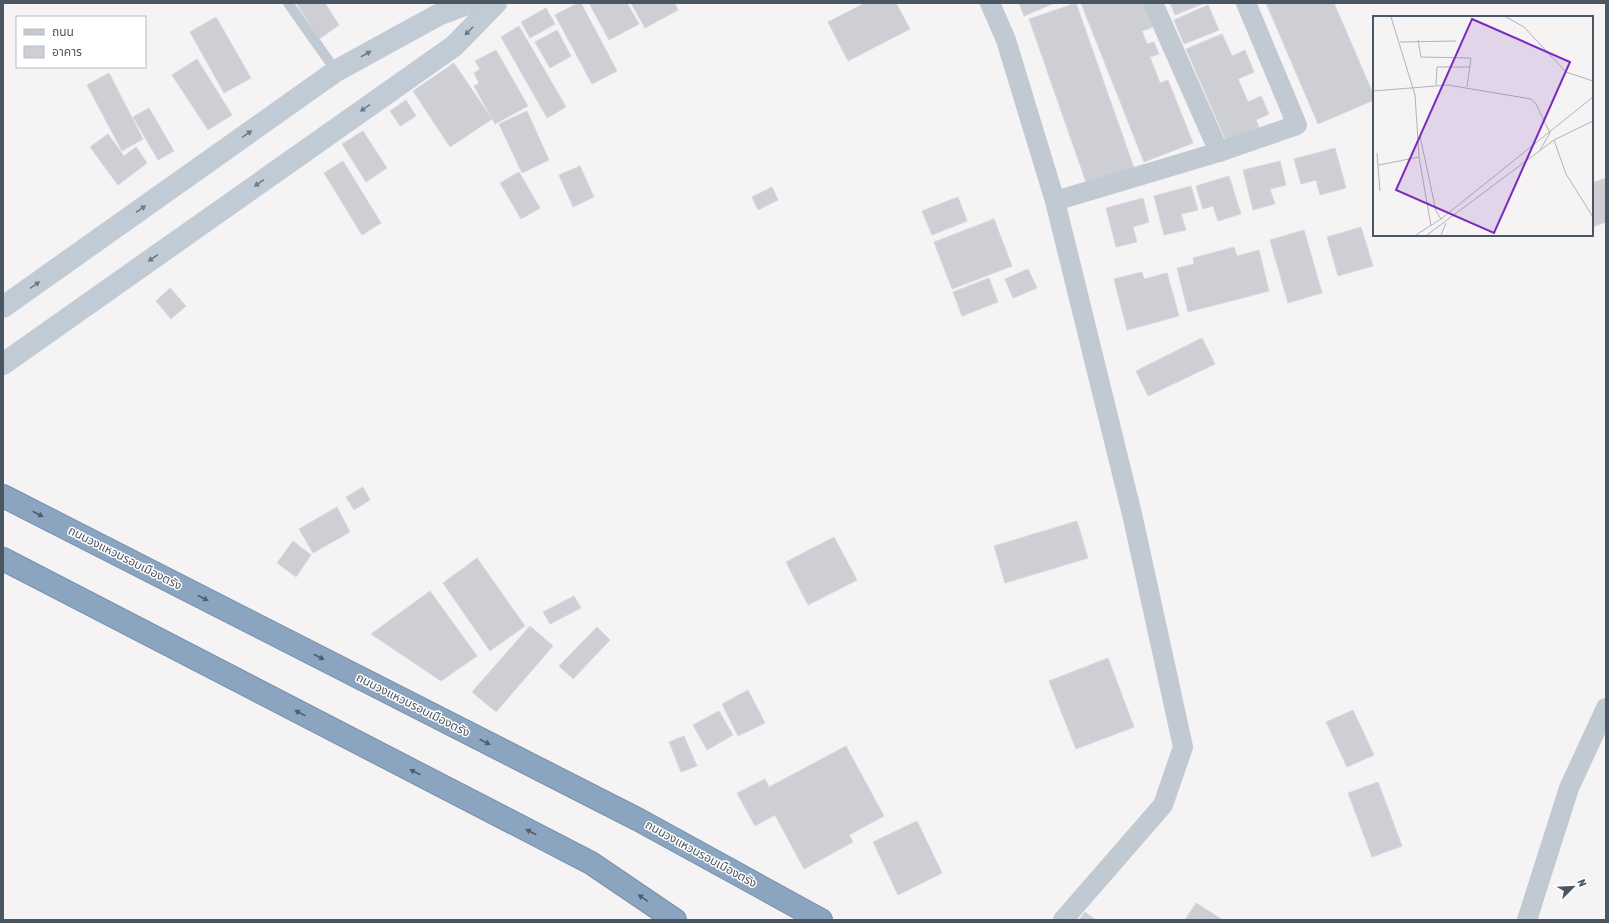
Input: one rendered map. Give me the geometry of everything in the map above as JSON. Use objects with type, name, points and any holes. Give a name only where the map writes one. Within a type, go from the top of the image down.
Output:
[{"type":"highway","name":"ถนนวงแหวนรอบเมืองตรัง","points":[[3,496],[639,820],[821,920]]},
{"type":"highway","points":[[3,559],[591,863],[675,920]]},
{"type":"street","points":[[3,307],[336,71],[438,15],[470,3]]},
{"type":"street","points":[[3,364],[454,46],[496,3]]},
{"type":"street","points":[[990,3],[1006,40],[1055,201],[1132,514],[1183,747],[1163,805],[1063,920]]},
{"type":"street","points":[[1153,3],[1219,152]]},
{"type":"street","points":[[1055,201],[1219,152],[1297,125],[1246,3]]},
{"type":"street","points":[[1527,920],[1570,788],[1606,708]]},
{"type":"lane","points":[[288,3],[336,71]]},
{"type":"building","points":[[296,3],[325,3],[339,25],[319,39]]},
{"type":"building","points":[[578,3],[581,3],[617,71],[592,84],[555,15]]},
{"type":"building","points":[[589,3],[627,3],[639,24],[609,40]]},
{"type":"building","points":[[631,3],[675,3],[678,10],[645,28]]},
{"type":"building","points":[[865,3],[896,3],[910,29],[848,61],[828,22]]},
{"type":"building","points":[[1019,3],[1055,3],[1024,16]]},
{"type":"building","points":[[1076,3],[1134,168],[1087,185],[1029,19]]},
{"type":"building","points":[[1081,3],[1143,3],[1153,27],[1142,31],[1147,44],[1154,42],[1159,54],[1150,57],[1160,83],[1168,80],[1193,143],[1144,162]]},
{"type":"building","points":[[1170,3],[1205,3],[1175,15]]},
{"type":"building","points":[[1266,3],[1334,3],[1373,94],[1373,100],[1318,124]]},
{"type":"building","points":[[1208,5],[1219,30],[1184,44],[1174,20]]},
{"type":"building","points":[[546,8],[555,24],[530,38],[521,22]]},
{"type":"building","points":[[216,17],[251,78],[224,93],[190,32]]},
{"type":"building","points":[[519,26],[566,107],[547,118],[501,37]]},
{"type":"building","points":[[557,30],[571,56],[550,68],[535,42]]},
{"type":"building","points":[[1222,34],[1232,56],[1245,50],[1254,72],[1238,79],[1248,102],[1261,96],[1269,114],[1256,120],[1259,127],[1226,141],[1186,49]]},
{"type":"building","points":[[496,50],[528,106],[495,124],[474,86],[479,83],[474,73],[480,69],[475,61]]},
{"type":"building","points":[[197,59],[232,115],[208,130],[172,75]]},
{"type":"building","points":[[454,63],[492,119],[450,147],[413,91]]},
{"type":"building","points":[[109,73],[143,139],[122,151],[87,85]]},
{"type":"building","points":[[406,100],[416,116],[400,126],[390,111]]},
{"type":"building","points":[[149,108],[174,151],[158,160],[133,117]]},
{"type":"building","points":[[527,111],[549,160],[522,173],[499,124]]},
{"type":"building","points":[[363,131],[387,168],[366,182],[342,144]]},
{"type":"building","points":[[108,134],[124,156],[136,147],[147,163],[118,185],[90,147]]},
{"type":"building","points":[[1335,148],[1346,188],[1320,195],[1316,180],[1301,184],[1294,159]]},
{"type":"building","points":[[343,161],[381,223],[362,235],[324,173]]},
{"type":"building","points":[[1280,161],[1286,185],[1270,189],[1275,204],[1253,210],[1243,170]]},
{"type":"building","points":[[580,166],[594,197],[573,207],[559,175]]},
{"type":"building","points":[[519,172],[540,208],[521,219],[500,183]]},
{"type":"building","points":[[1229,176],[1241,214],[1218,221],[1213,206],[1203,209],[1196,186]]},
{"type":"building","points":[[1606,178],[1606,222],[1593,227],[1593,183]]},
{"type":"building","points":[[1191,186],[1198,210],[1181,214],[1186,230],[1164,235],[1154,196]]},
{"type":"building","points":[[772,187],[778,200],[758,210],[752,197]]},
{"type":"building","points":[[958,197],[967,221],[932,235],[922,211]]},
{"type":"building","points":[[1143,198],[1149,222],[1133,227],[1137,242],[1116,247],[1106,208]]},
{"type":"building","points":[[994,219],[1012,266],[952,289],[934,242]]},
{"type":"building","points":[[1361,227],[1373,266],[1338,276],[1327,237]]},
{"type":"building","points":[[1304,230],[1322,293],[1288,303],[1270,240]]},
{"type":"building","points":[[1234,247],[1237,256],[1259,250],[1269,291],[1188,312],[1177,268],[1194,264],[1193,258]]},
{"type":"building","points":[[1028,269],[1037,288],[1013,298],[1005,279]]},
{"type":"building","points":[[1142,272],[1144,279],[1167,273],[1179,316],[1127,330],[1114,279]]},
{"type":"building","points":[[989,278],[998,302],[962,316],[953,292]]},
{"type":"building","points":[[170,288],[186,306],[171,319],[156,301]]},
{"type":"building","points":[[1202,338],[1215,364],[1148,396],[1136,371]]},
{"type":"building","points":[[363,487],[370,500],[354,510],[346,497]]},
{"type":"building","points":[[337,507],[350,532],[313,553],[299,529]]},
{"type":"building","points":[[1077,521],[1088,558],[1005,583],[994,546]]},
{"type":"building","points":[[834,537],[857,580],[808,605],[786,562]]},
{"type":"building","points":[[293,541],[311,555],[296,577],[277,563]]},
{"type":"building","points":[[477,558],[525,626],[490,651],[443,583]]},
{"type":"building","points":[[430,591],[477,656],[441,681],[371,634]]},
{"type":"building","points":[[574,596],[581,608],[550,624],[543,612]]},
{"type":"building","points":[[530,626],[553,646],[496,712],[472,692]]},
{"type":"building","points":[[597,627],[610,640],[573,679],[559,666]]},
{"type":"building","points":[[1108,658],[1134,727],[1076,749],[1049,681]]},
{"type":"building","points":[[748,690],[765,723],[738,736],[722,704]]},
{"type":"building","points":[[1353,710],[1374,755],[1347,767],[1326,722]]},
{"type":"building","points":[[719,711],[733,735],[707,750],[693,725]]},
{"type":"building","points":[[684,736],[697,766],[681,772],[669,742]]},
{"type":"building","points":[[846,746],[884,816],[849,835],[853,842],[804,869],[775,815],[755,826],[737,793],[765,779],[769,787]]},
{"type":"building","points":[[1378,782],[1402,846],[1372,857],[1348,793]]},
{"type":"building","points":[[917,821],[942,873],[898,895],[873,842]]},
{"type":"building","points":[[1196,903],[1223,920],[1185,920]]},
{"type":"building","points":[[1085,912],[1093,918],[1096,920],[1079,920]]}]
